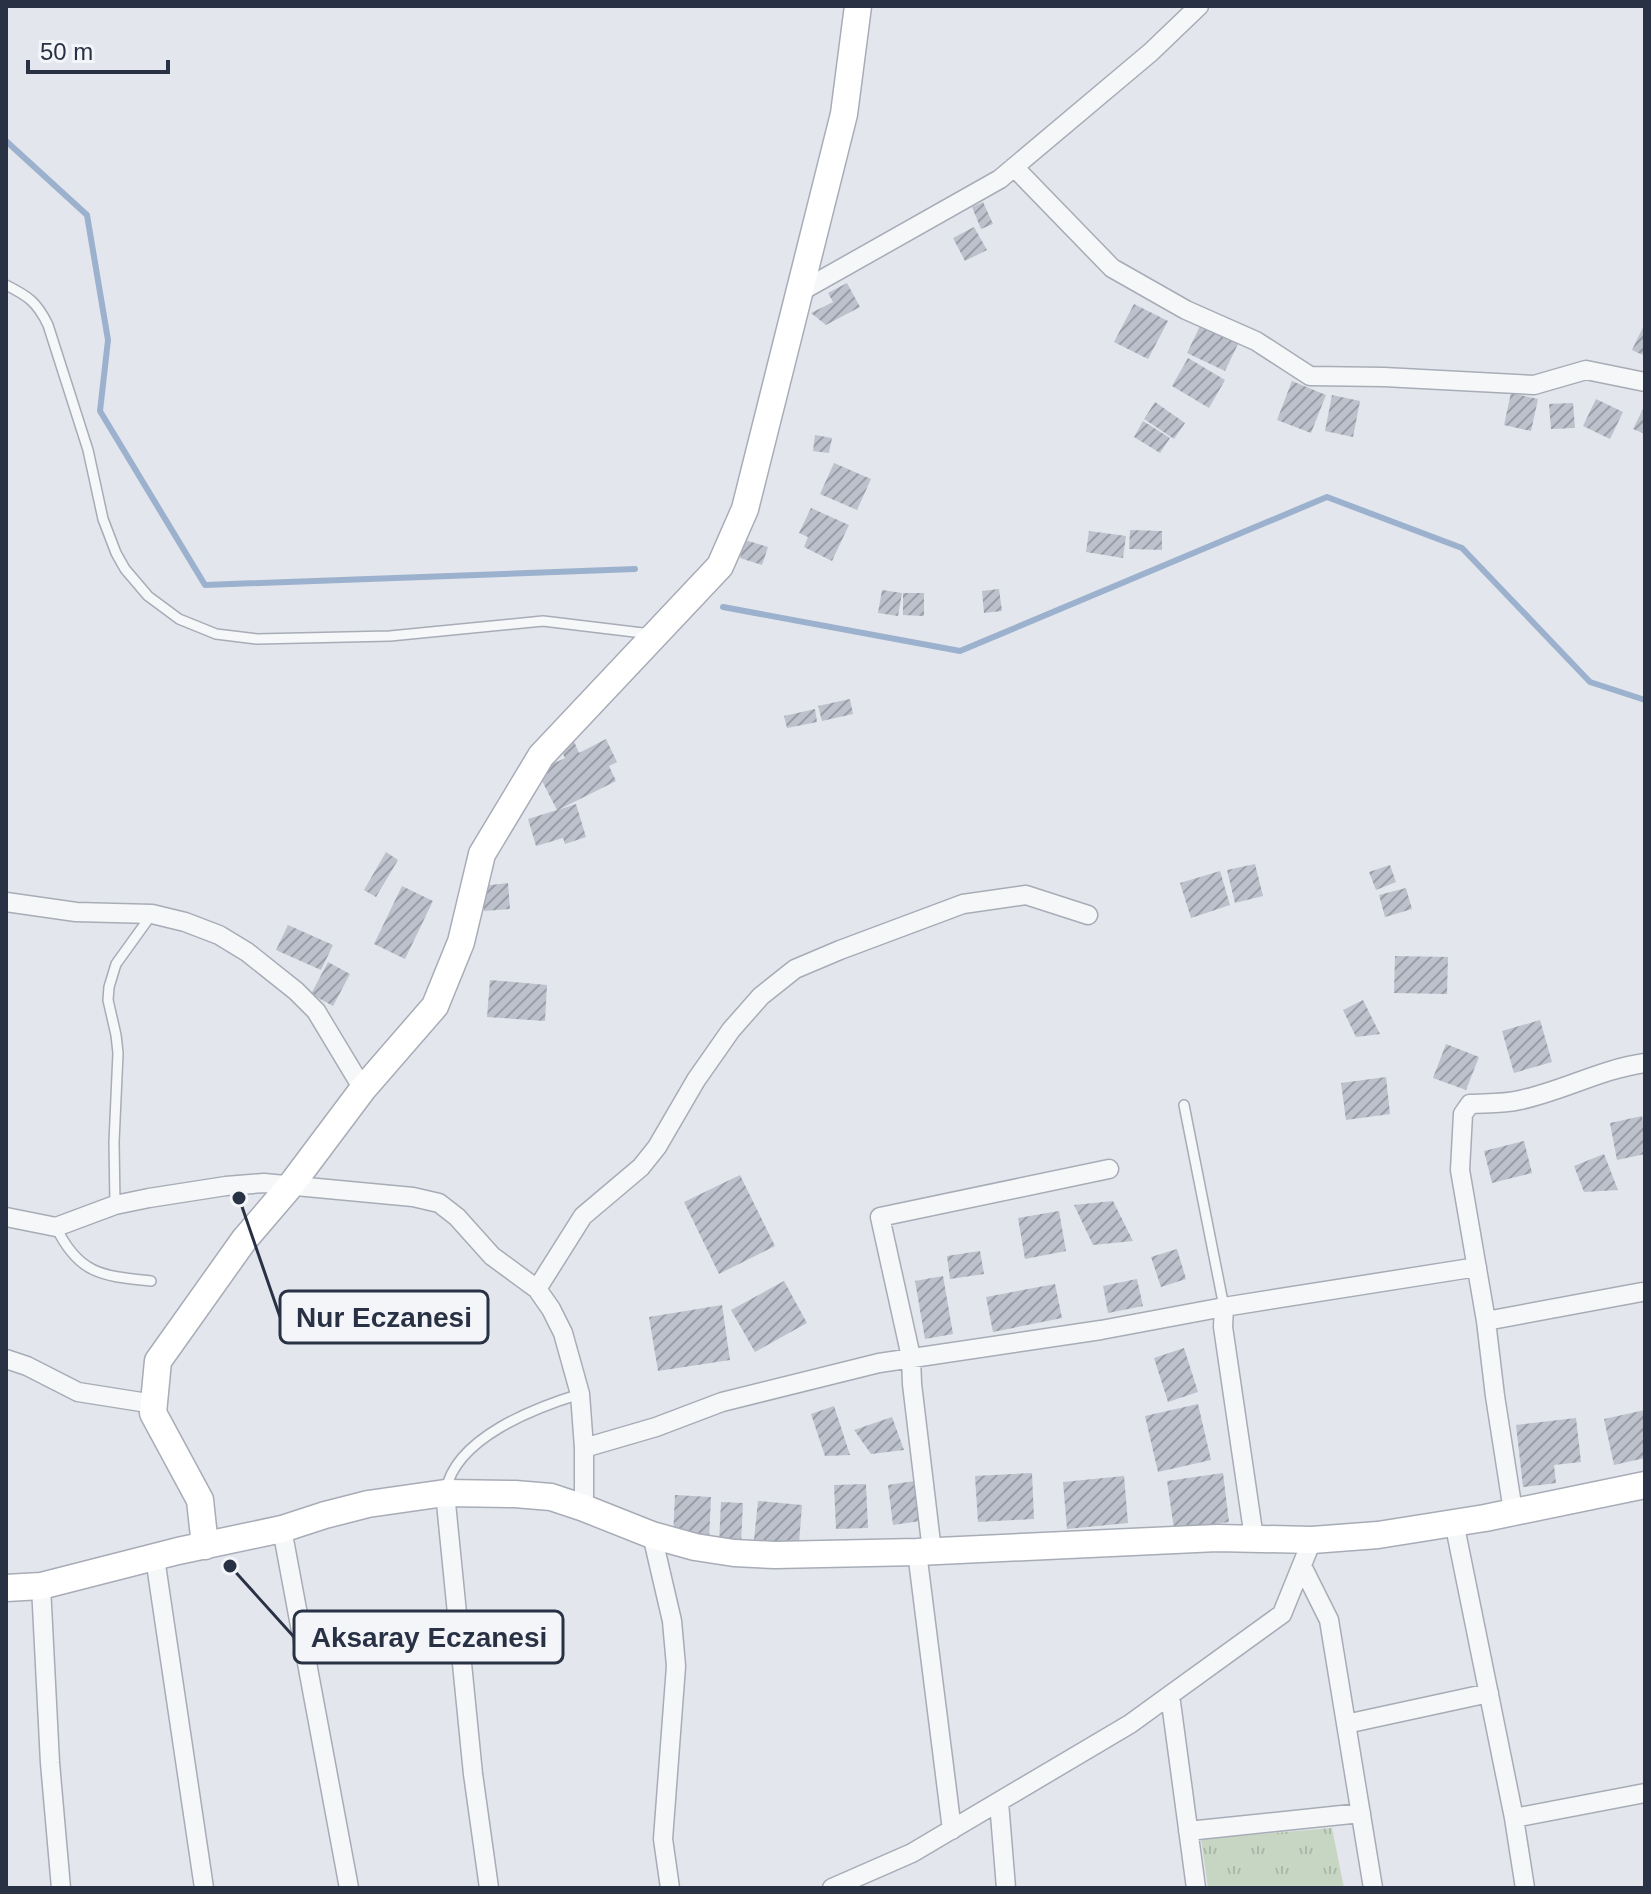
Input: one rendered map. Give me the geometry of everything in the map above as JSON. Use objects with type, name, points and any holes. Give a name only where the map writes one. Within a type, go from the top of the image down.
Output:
[{"type":"street","points":[[205,1546],[200,1500],[153,1413],[158,1361],[244,1240],[291,1185],[363,1089],[435,1006],[461,942],[482,854],[541,756],[720,566],[745,509],[844,114],[858,6]]},
{"type":"street","points":[[798,293],[1000,179],[1151,52],[1199,6]]},
{"type":"street","points":[[1014,167],[1112,268],[1186,310],[1256,341],[1310,376],[1534,385],[1586,370],[1645,382]]},
{"type":"street","points":[[537,1289],[583,1216],[641,1167],[657,1147],[696,1080],[731,1030],[761,996],[795,969],[963,904],[1026,895],[1088,915]]},
{"type":"street","points":[[6,902],[76,912],[152,914],[219,935],[247,952],[316,1011],[363,1089]]},
{"type":"street","points":[[1513,1511],[1486,1321],[1460,1170],[1463,1114],[1470,1104],[1522,1100],[1592,1075],[1645,1063]]},
{"type":"street","points":[[952,1830],[924,1552],[911,1357],[880,1217],[1109,1169]]},
{"type":"street","points":[[6,1217],[56,1227],[115,1205],[226,1186],[264,1183],[413,1197],[439,1203],[457,1217],[492,1256],[537,1289],[563,1333],[580,1394],[584,1508]]},
{"type":"street","points":[[584,1448],[656,1427],[722,1402],[879,1363],[976,1350],[1477,1267]]},
{"type":"street","points":[[1486,1321],[1642,1292]]},
{"type":"street","points":[[1224,1307],[1223,1327],[1254,1538]]},
{"type":"street","points":[[6,1359],[78,1392],[154,1404]]},
{"type":"street","points":[[6,1588],[41,1586],[178,1551],[282,1529],[368,1504],[445,1493],[551,1497],[652,1535],[695,1547],[775,1555],[924,1552],[1217,1538],[1312,1540],[1378,1535],[1645,1485]]},
{"type":"street","points":[[445,1493],[473,1774],[489,1888]]},
{"type":"street","points":[[1454,1522],[1514,1818],[1525,1888]]},
{"type":"street","points":[[282,1529],[349,1888]]},
{"type":"street","points":[[652,1535],[672,1621],[676,1666],[663,1839],[670,1888]]},
{"type":"street","points":[[832,1888],[912,1853],[1130,1724],[1282,1614],[1312,1540]]},
{"type":"street","points":[[155,1558],[204,1888]]},
{"type":"street","points":[[1302,1566],[1329,1620],[1373,1888]]},
{"type":"street","points":[[41,1586],[50,1763],[61,1888]]},
{"type":"street","points":[[1346,1724],[1489,1693]]},
{"type":"street","points":[[1170,1695],[1196,1888]]},
{"type":"street","points":[[1514,1818],[1645,1793]]},
{"type":"street","points":[[999,1802],[1006,1888]]},
{"type":"street","points":[[1188,1831],[1361,1813]]},
{"type":"lane","points":[[6,285],[28,296],[48,325],[88,450],[103,519],[116,553],[148,596],[179,619],[216,634],[257,639],[390,636],[543,621],[655,634]]},
{"type":"lane","points":[[115,1205],[118,1053],[108,1000],[109,987],[116,964],[152,914]]},
{"type":"lane","points":[[1184,1105],[1224,1307]]},
{"type":"lane","points":[[56,1227],[74,1258],[87,1267],[120,1278],[151,1281]]},
{"type":"lane","points":[[445,1493],[458,1461],[482,1441],[536,1409],[580,1394]]},
{"type":"green space","points":[[1332,1828],[1344,1888],[1208,1888],[1201,1839]]},
{"type":"building","points":[[983,202],[993,224],[981,229],[972,207]]},
{"type":"building","points":[[974,227],[987,250],[965,261],[953,238]]},
{"type":"building","points":[[847,283],[860,307],[826,325],[811,313],[833,302],[828,293]]},
{"type":"building","points":[[1134,304],[1168,321],[1148,359],[1114,342]]},
{"type":"building","points":[[1645,323],[1645,356],[1632,350]]},
{"type":"building","points":[[1200,326],[1238,344],[1225,371],[1187,353]]},
{"type":"building","points":[[1188,358],[1225,380],[1209,408],[1172,386]]},
{"type":"building","points":[[1292,381],[1326,395],[1311,433],[1277,420]]},
{"type":"building","points":[[1511,393],[1538,399],[1531,431],[1504,425]]},
{"type":"building","points":[[1332,395],[1360,401],[1353,437],[1325,431]]},
{"type":"building","points":[[1596,399],[1623,412],[1610,439],[1583,426]]},
{"type":"building","points":[[1155,402],[1185,423],[1174,439],[1144,419]]},
{"type":"building","points":[[1573,403],[1575,428],[1551,429],[1549,404]]},
{"type":"building","points":[[1645,405],[1645,434],[1633,429]]},
{"type":"building","points":[[1143,421],[1170,438],[1160,453],[1134,437]]},
{"type":"building","points":[[815,435],[832,438],[829,453],[813,451]]},
{"type":"building","points":[[834,463],[871,479],[857,510],[820,494]]},
{"type":"building","points":[[811,508],[849,525],[832,561],[804,547],[808,537],[799,533]]},
{"type":"building","points":[[1130,530],[1162,531],[1162,550],[1129,549]]},
{"type":"building","points":[[1089,531],[1126,536],[1123,558],[1086,552]]},
{"type":"building","points":[[745,540],[768,547],[762,565],[740,558]]},
{"type":"building","points":[[999,589],[1002,611],[984,613],[982,591]]},
{"type":"building","points":[[882,590],[902,593],[898,616],[878,613]]},
{"type":"building","points":[[903,593],[924,593],[924,616],[903,615]]},
{"type":"building","points":[[850,699],[853,714],[822,721],[818,706]]},
{"type":"building","points":[[815,709],[817,722],[787,728],[784,716]]},
{"type":"building","points":[[573,739],[579,753],[606,739],[617,762],[609,766],[616,781],[558,810],[576,804],[586,837],[565,844],[563,838],[536,846],[528,819],[557,810],[541,779],[547,775],[544,768],[565,758],[562,752]]},
{"type":"building","points":[[386,852],[398,860],[376,897],[364,890]]},
{"type":"building","points":[[1255,864],[1263,896],[1235,903],[1227,870]]},
{"type":"building","points":[[1390,865],[1396,882],[1376,890],[1369,872]]},
{"type":"building","points":[[1220,871],[1230,905],[1191,918],[1180,883]]},
{"type":"building","points":[[508,883],[510,909],[484,911],[482,886]]},
{"type":"building","points":[[402,886],[433,901],[405,959],[374,944]]},
{"type":"building","points":[[1406,888],[1412,909],[1385,917],[1379,895]]},
{"type":"building","points":[[288,925],[333,945],[321,970],[276,950]]},
{"type":"building","points":[[1395,956],[1448,957],[1447,994],[1394,993]]},
{"type":"building","points":[[328,962],[350,974],[333,1006],[311,994]]},
{"type":"building","points":[[490,980],[547,985],[545,1021],[487,1017]]},
{"type":"building","points":[[1363,1000],[1380,1034],[1356,1037],[1343,1010]]},
{"type":"building","points":[[1540,1020],[1552,1062],[1514,1073],[1502,1031]]},
{"type":"building","points":[[1446,1044],[1479,1057],[1466,1090],[1433,1078]]},
{"type":"building","points":[[1386,1077],[1390,1114],[1346,1120],[1341,1083]]},
{"type":"building","points":[[1642,1116],[1645,1154],[1617,1160],[1610,1123]]},
{"type":"building","points":[[1524,1141],[1532,1173],[1492,1183],[1484,1151]]},
{"type":"building","points":[[1604,1154],[1618,1190],[1584,1192],[1574,1166]]},
{"type":"building","points":[[740,1175],[775,1246],[719,1274],[684,1202]]},
{"type":"building","points":[[1113,1201],[1133,1241],[1093,1245],[1074,1205]]},
{"type":"building","points":[[1059,1211],[1066,1251],[1025,1259],[1018,1218]]},
{"type":"building","points":[[1177,1249],[1186,1279],[1161,1287],[1151,1257]]},
{"type":"building","points":[[980,1251],[984,1274],[950,1279],[947,1256]]},
{"type":"building","points":[[943,1276],[953,1334],[925,1339],[915,1281]]},
{"type":"building","points":[[1137,1279],[1143,1306],[1108,1313],[1103,1286]]},
{"type":"building","points":[[784,1281],[807,1323],[755,1352],[731,1310]]},
{"type":"building","points":[[1055,1284],[1062,1318],[993,1332],[986,1297]]},
{"type":"building","points":[[722,1305],[730,1360],[658,1371],[649,1317]]},
{"type":"building","points":[[1184,1348],[1198,1392],[1168,1402],[1154,1358]]},
{"type":"building","points":[[1198,1404],[1211,1460],[1158,1472],[1145,1416]]},
{"type":"building","points":[[834,1406],[850,1455],[825,1456],[811,1414]]},
{"type":"building","points":[[1645,1410],[1645,1458],[1614,1465],[1604,1419]]},
{"type":"building","points":[[892,1417],[904,1450],[871,1454],[854,1430]]},
{"type":"building","points":[[1576,1418],[1581,1462],[1554,1465],[1556,1483],[1523,1487],[1516,1425]]},
{"type":"building","points":[[1032,1473],[1034,1519],[978,1522],[975,1476]]},
{"type":"building","points":[[1223,1473],[1229,1522],[1174,1529],[1167,1481]]},
{"type":"building","points":[[1124,1476],[1128,1523],[1067,1529],[1063,1482]]},
{"type":"building","points":[[914,1481],[920,1521],[893,1525],[888,1485]]},
{"type":"building","points":[[866,1484],[868,1528],[836,1529],[834,1485]]},
{"type":"building","points":[[675,1495],[711,1497],[709,1540],[673,1538]]},
{"type":"building","points":[[758,1501],[802,1505],[799,1543],[754,1540]]},
{"type":"building","points":[[721,1502],[743,1503],[741,1544],[719,1543]]},
{"type":"waterway","points":[[6,141],[87,215],[108,340],[100,411],[205,585],[635,569]]},
{"type":"waterway","points":[[723,607],[960,651],[1327,497],[1462,548],[1590,682],[1645,700]]},
{"type":"place","name":"Nur Eczanesi","points":[[239,1198]]},
{"type":"place","name":"Aksaray Eczanesi","points":[[230,1566]]}]
